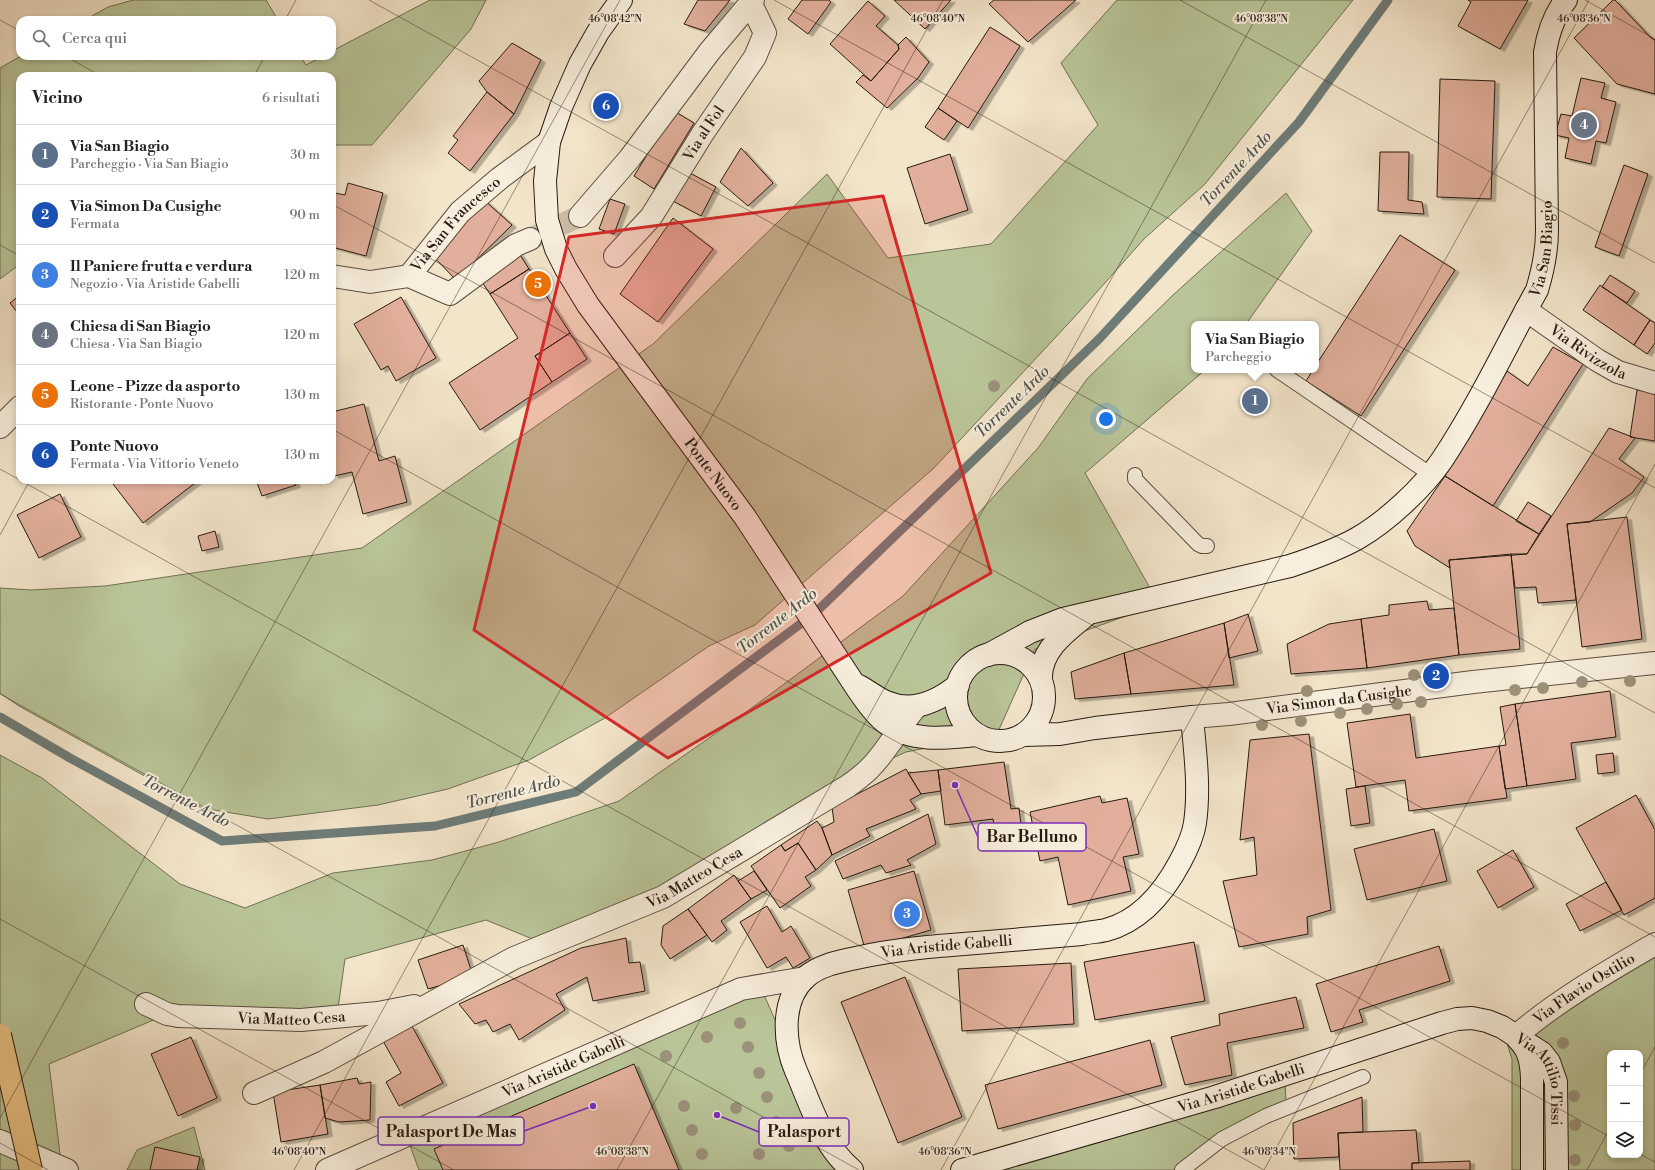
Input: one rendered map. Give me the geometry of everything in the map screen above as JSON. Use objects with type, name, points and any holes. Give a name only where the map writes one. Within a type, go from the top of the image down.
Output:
[{"type":"main road","points":[[0,1035],[31,1170]]},
{"type":"street","name":"Ponte Nuovo","points":[[622,0],[598,32],[580,64],[549,142],[545,181],[546,220],[556,249],[566,269],[588,305],[745,517],[857,686]]},
{"type":"street","name":"Via San Biagio","points":[[988,655],[1030,632],[1062,619],[1290,566],[1322,555],[1358,538],[1388,516],[1414,493],[1442,461],[1537,290],[1543,272],[1547,250],[1545,52],[1548,34],[1555,18],[1566,0]]},
{"type":"street","name":"Via al Fol","points":[[580,216],[630,158],[710,51],[752,1],[765,33],[754,57],[651,217],[615,256]]},
{"type":"street","name":"Via San Francesco","points":[[336,277],[370,282],[409,276],[460,212],[500,178],[549,142]]},
{"type":"street","points":[[409,276],[450,294],[516,245],[530,239]]},
{"type":"street","name":"Via Rivizzola","points":[[1526,310],[1596,360],[1618,372],[1655,383]]},
{"type":"street","points":[[0,426],[16,411]]},
{"type":"street","name":"Via San Biagio","points":[[1043,688],[1040,669],[1053,644],[1066,631],[1089,613]]},
{"type":"street","name":"Via Simon da Cusighe","points":[[1043,688],[1042,712],[1035,726],[1023,735],[1012,740],[1000,742],[987,740],[976,735],[966,725],[958,713],[956,699],[958,685],[964,672],[974,661],[988,655],[1000,653],[1013,655],[1024,660],[1034,668],[1043,688],[1052,712],[1059,719],[1073,724],[1095,728]]},
{"type":"street","name":"Via Simon da Cusighe","points":[[1023,735],[1060,734],[1095,728],[1229,714],[1480,681],[1655,663]]},
{"type":"street","name":"Via Simon da Cusighe","points":[[857,686],[886,702],[900,706],[917,706],[945,696],[958,685]]},
{"type":"street","name":"Via Simon da Cusighe","points":[[857,686],[874,712],[886,723],[899,731],[929,738],[948,738],[976,735]]},
{"type":"street","name":"Via Matteo Cesa","points":[[254,1093],[324,1062],[514,958],[663,897],[848,786],[868,770],[887,748],[906,719],[917,706]]},
{"type":"street","name":"Via Aristide Gabelli","points":[[852,1170],[843,1163],[824,1136],[792,1060],[787,1034],[788,1017],[791,1002],[805,978],[829,964],[870,955],[919,948],[1082,934],[1107,930],[1131,918],[1154,902],[1171,879],[1185,852],[1195,824],[1197,795],[1192,717]]},
{"type":"street","name":"Via Flavio Ostilio","points":[[1516,1036],[1533,1021],[1583,988],[1655,944]]},
{"type":"street","name":"Via Aristide Gabelli","points":[[327,1170],[741,989],[805,978]]},
{"type":"street","name":"Via Matteo Cesa","points":[[146,1004],[167,1014],[178,1016],[301,1020],[378,1013],[438,1000]]},
{"type":"street","name":"Via Aristide Gabelli","points":[[962,1170],[1215,1097],[1450,1021],[1472,1018],[1487,1021],[1502,1027],[1516,1036]]},
{"type":"street","name":"Via Attilio Tissi","points":[[1516,1036],[1524,1044],[1529,1053],[1531,1064],[1532,1170]]},
{"type":"street","name":"Via Attilio Tissi","points":[[1516,1036],[1542,1053],[1549,1062],[1553,1071],[1556,1082],[1557,1170]]},
{"type":"street","points":[[0,1141],[67,1170]]},
{"type":"lane","points":[[1281,373],[1430,474]]},
{"type":"lane","points":[[1135,475],[1135,479],[1198,544],[1207,546]]},
{"type":"lane","points":[[1182,1170],[1222,1138],[1266,1116],[1363,1077]]},
{"type":"highlighted area","points":[[883,196],[991,573],[668,758],[474,630],[569,237]]},
{"type":"green space","points":[[133,0],[266,0],[276,16],[92,16],[108,7]]},
{"type":"green space","points":[[430,0],[486,0],[471,29],[372,145],[336,145],[336,72],[16,72],[16,267],[0,279],[0,68],[16,59],[303,60],[306,65],[315,60],[336,60],[336,49]]},
{"type":"green space","points":[[1117,0],[1353,0],[1205,184],[1144,239],[1080,311],[934,468],[755,625],[709,646],[605,718],[529,760],[448,789],[378,805],[268,819],[202,808],[19,706],[0,693],[0,588],[31,590],[105,586],[362,548],[653,344],[827,174],[888,258],[991,244],[1098,125],[1061,63]]},
{"type":"green space","points":[[1286,193],[1312,231],[1248,321],[1191,321],[1191,373],[1202,373],[1085,473],[1159,604],[1035,649],[997,734],[906,752],[851,777],[653,897],[540,942],[486,920],[345,959],[336,1022],[163,1016],[49,1064],[61,1162],[78,1170],[0,1170],[0,755],[42,778],[180,884],[245,908],[333,873],[432,860],[499,842],[619,801],[749,710],[903,596],[1038,448],[1087,379],[1173,295]]},
{"type":"green space","points":[[1655,950],[1655,1170],[1512,1170],[1512,1059],[1504,1034]]},
{"type":"green space","points":[[758,981],[841,1170],[419,1170],[409,1143]]},
{"type":"green space","points":[[1285,1081],[1286,1102],[1177,1170],[981,1170]]},
{"type":"green space","points":[[194,1127],[205,1170],[127,1170],[137,1150]]},
{"type":"building","points":[[698,0],[730,0],[705,31],[684,24]]},
{"type":"building","points":[[802,0],[829,0],[831,2],[808,34],[788,19]]},
{"type":"building","points":[[894,0],[951,0],[925,29]]},
{"type":"building","points":[[994,0],[1076,0],[1028,42],[989,4]]},
{"type":"building","points":[[1468,0],[1528,0],[1500,49],[1458,26],[1471,2]]},
{"type":"building","points":[[1613,0],[1615,0],[1651,38],[1655,40],[1655,94],[1617,84],[1574,38]]},
{"type":"building","points":[[868,1],[885,16],[876,26],[898,45],[899,49],[871,81],[830,44]]},
{"type":"building","points":[[990,27],[1020,46],[968,128],[938,108]]},
{"type":"building","points":[[906,37],[929,62],[918,78],[887,108],[856,82],[863,75],[871,81],[899,49],[898,45]]},
{"type":"building","points":[[512,43],[541,60],[514,114],[487,92],[479,81]]},
{"type":"building","points":[[1581,78],[1605,83],[1601,98],[1616,102],[1606,143],[1596,141],[1591,164],[1565,158],[1569,138],[1555,135],[1561,114],[1572,116]]},
{"type":"building","points":[[1440,79],[1495,81],[1491,199],[1437,197]]},
{"type":"building","points":[[487,92],[514,114],[470,171],[448,153],[458,140],[453,136]]},
{"type":"building","points":[[938,108],[957,121],[944,140],[925,127]]},
{"type":"building","points":[[674,111],[694,123],[654,189],[634,176]]},
{"type":"building","points":[[741,148],[773,183],[748,206],[720,182]]},
{"type":"building","points":[[1380,152],[1409,152],[1408,200],[1422,202],[1424,214],[1378,211]]},
{"type":"building","points":[[950,154],[968,210],[925,224],[907,168]]},
{"type":"building","points":[[1624,165],[1648,174],[1619,256],[1595,247]]},
{"type":"building","points":[[688,172],[716,187],[701,216],[673,201]]},
{"type":"building","points":[[348,183],[383,193],[366,256],[336,248],[336,193],[345,195]]},
{"type":"building","points":[[610,199],[625,204],[614,234],[599,229]]},
{"type":"building","points":[[484,200],[512,225],[456,280],[432,255]]},
{"type":"building","points":[[673,218],[713,249],[658,322],[620,294]]},
{"type":"building","points":[[1400,235],[1455,270],[1361,416],[1306,381],[1311,373],[1319,373],[1319,360]]},
{"type":"building","points":[[519,253],[529,269],[490,294],[480,279]]},
{"type":"building","points":[[529,269],[570,333],[535,356],[552,382],[480,430],[449,383],[518,338],[490,294]]},
{"type":"building","points":[[1610,275],[1635,291],[1627,303],[1602,287]]},
{"type":"building","points":[[1600,285],[1650,320],[1634,345],[1583,310]]},
{"type":"building","points":[[401,297],[436,358],[396,381],[388,366],[381,370],[354,324]]},
{"type":"building","points":[[16,298],[16,311],[10,303]]},
{"type":"building","points":[[1650,320],[1655,323],[1655,343],[1647,354],[1634,345]]},
{"type":"building","points":[[570,333],[587,359],[552,382],[535,356]]},
{"type":"building","points":[[1553,347],[1583,364],[1493,506],[1445,476],[1507,371],[1528,386]]},
{"type":"building","points":[[1637,390],[1655,393],[1655,441],[1630,437]]},
{"type":"building","points":[[364,404],[379,461],[395,456],[407,502],[363,514],[352,472],[336,476],[336,411]]},
{"type":"building","points":[[1609,428],[1635,438],[1619,459],[1644,477],[1632,493],[1590,522],[1567,524],[1576,600],[1538,603],[1536,587],[1515,588],[1511,554],[1527,554]]},
{"type":"building","points":[[1445,476],[1539,534],[1527,554],[1449,560],[1450,568],[1415,546],[1407,531]]},
{"type":"building","points":[[113,484],[194,484],[143,523]]},
{"type":"building","points":[[258,484],[296,485],[262,496]]},
{"type":"building","points":[[60,494],[81,537],[39,558],[17,515]]},
{"type":"building","points":[[1528,502],[1551,516],[1539,534],[1516,521]]},
{"type":"building","points":[[1627,517],[1642,639],[1582,647],[1567,524]]},
{"type":"building","points":[[215,531],[219,547],[202,551],[198,536]]},
{"type":"building","points":[[1511,554],[1520,649],[1459,655],[1449,560]]},
{"type":"building","points":[[1427,601],[1429,610],[1454,608],[1459,655],[1367,668],[1361,619],[1389,615],[1389,605]]},
{"type":"building","points":[[1248,614],[1258,651],[1229,658],[1224,623]]},
{"type":"building","points":[[1361,619],[1367,668],[1291,674],[1287,644],[1329,624]]},
{"type":"building","points":[[1224,623],[1234,685],[1131,694],[1124,653]]},
{"type":"building","points":[[1124,653],[1131,694],[1075,699],[1071,672]]},
{"type":"building","points":[[1610,691],[1616,737],[1571,743],[1576,779],[1527,786],[1515,704]]},
{"type":"building","points":[[1515,704],[1527,786],[1505,789],[1499,746],[1506,745],[1500,707]]},
{"type":"building","points":[[1410,714],[1416,758],[1499,746],[1507,798],[1409,811],[1405,780],[1356,787],[1347,723]]},
{"type":"building","points":[[1309,734],[1331,910],[1307,917],[1308,934],[1239,947],[1223,881],[1257,875],[1254,837],[1240,840],[1250,740]]},
{"type":"building","points":[[1613,753],[1615,772],[1598,774],[1596,755]]},
{"type":"building","points":[[1004,762],[1011,809],[1019,808],[1023,841],[997,845],[993,819],[945,825],[938,770]]},
{"type":"building","points":[[906,769],[921,794],[910,800],[916,809],[866,829],[870,836],[832,855],[822,828],[834,822],[832,807]]},
{"type":"building","points":[[938,770],[941,791],[921,794],[908,773]]},
{"type":"building","points":[[1365,786],[1370,823],[1351,826],[1346,789]]},
{"type":"building","points":[[1636,795],[1655,830],[1655,898],[1624,915],[1576,828]]},
{"type":"building","points":[[1100,796],[1102,803],[1127,798],[1139,854],[1123,857],[1131,891],[1068,905],[1058,857],[1040,861],[1030,812]]},
{"type":"building","points":[[928,814],[936,844],[907,860],[911,865],[886,873],[881,865],[843,879],[835,861]]},
{"type":"building","points":[[817,821],[822,828],[832,855],[816,870],[798,843],[785,851],[781,845]]},
{"type":"building","points":[[1434,829],[1447,881],[1367,900],[1354,849]]},
{"type":"building","points":[[798,843],[816,870],[805,877],[811,886],[780,908],[751,866],[781,845],[785,851]]},
{"type":"building","points":[[1513,850],[1534,887],[1498,908],[1477,871]]},
{"type":"building","points":[[754,871],[767,890],[751,899],[738,881]]},
{"type":"building","points":[[914,871],[931,930],[865,949],[848,890]]},
{"type":"building","points":[[734,875],[751,899],[721,921],[727,930],[712,942],[688,909]]},
{"type":"building","points":[[1606,882],[1622,910],[1580,931],[1566,904]]},
{"type":"building","points":[[767,906],[782,932],[791,926],[810,958],[793,968],[786,957],[767,968],[740,922]]},
{"type":"building","points":[[688,909],[707,935],[670,959],[661,945],[663,926]]},
{"type":"building","points":[[626,938],[629,963],[640,962],[645,991],[593,1001],[587,977],[556,994],[565,1010],[519,1040],[510,1024],[493,1032],[486,1020],[475,1024],[459,1004],[581,948]]},
{"type":"building","points":[[1194,942],[1205,1001],[1095,1020],[1084,962]]},
{"type":"building","points":[[463,945],[473,976],[428,989],[418,960]]},
{"type":"building","points":[[1439,946],[1450,981],[1359,1010],[1363,1022],[1331,1032],[1316,984]]},
{"type":"building","points":[[1071,963],[1074,1024],[962,1031],[958,969]]},
{"type":"building","points":[[905,977],[962,1117],[898,1143],[841,1002]]},
{"type":"building","points":[[1296,997],[1304,1028],[1227,1043],[1232,1075],[1185,1085],[1171,1037],[1220,1025],[1219,1014]]},
{"type":"building","points":[[412,1026],[443,1083],[399,1106],[386,1082],[401,1073],[383,1041]]},
{"type":"building","points":[[191,1037],[217,1098],[178,1116],[151,1054]]},
{"type":"building","points":[[1150,1040],[1162,1085],[998,1129],[985,1085]]},
{"type":"building","points":[[634,1064],[679,1170],[443,1170],[434,1149]]},
{"type":"building","points":[[357,1078],[359,1084],[371,1082],[370,1120],[339,1122],[325,1118],[320,1085]]},
{"type":"building","points":[[320,1085],[328,1134],[281,1142],[273,1092]]},
{"type":"building","points":[[1362,1097],[1363,1132],[1338,1133],[1339,1157],[1294,1159],[1293,1123]]},
{"type":"building","points":[[1416,1130],[1419,1163],[1412,1163],[1412,1170],[1340,1170],[1338,1133]]},
{"type":"building","points":[[155,1147],[200,1157],[197,1170],[150,1170]]},
{"type":"building","points":[[1470,1161],[1470,1170],[1412,1170],[1412,1163]]},
{"type":"waterway","name":"Torrente Ardo","points":[[0,717],[70,758],[222,841],[435,826],[576,792],[815,613],[1100,338],[1299,122],[1388,0]]},
{"type":"tunnel","points":[[530,239],[580,216]]},
{"type":"place","name":"Ponte Nuovo","points":[[606,106]]},
{"type":"place","name":"Chiesa di San Biagio","points":[[1584,125]]},
{"type":"place","name":"Leone - Pizze da asporto","points":[[538,284]]},
{"type":"place","name":"Via San Biagio","points":[[1255,401]]},
{"type":"place","name":"Via Simon Da Cusighe","points":[[1436,676]]},
{"type":"place","name":"Bar Belluno","points":[[955,785]]},
{"type":"place","name":"Il Paniere frutta e verdura","points":[[907,914]]},
{"type":"place","name":"Palasport De Mas","points":[[593,1106]]},
{"type":"place","name":"Palasport","points":[[717,1115]]}]
